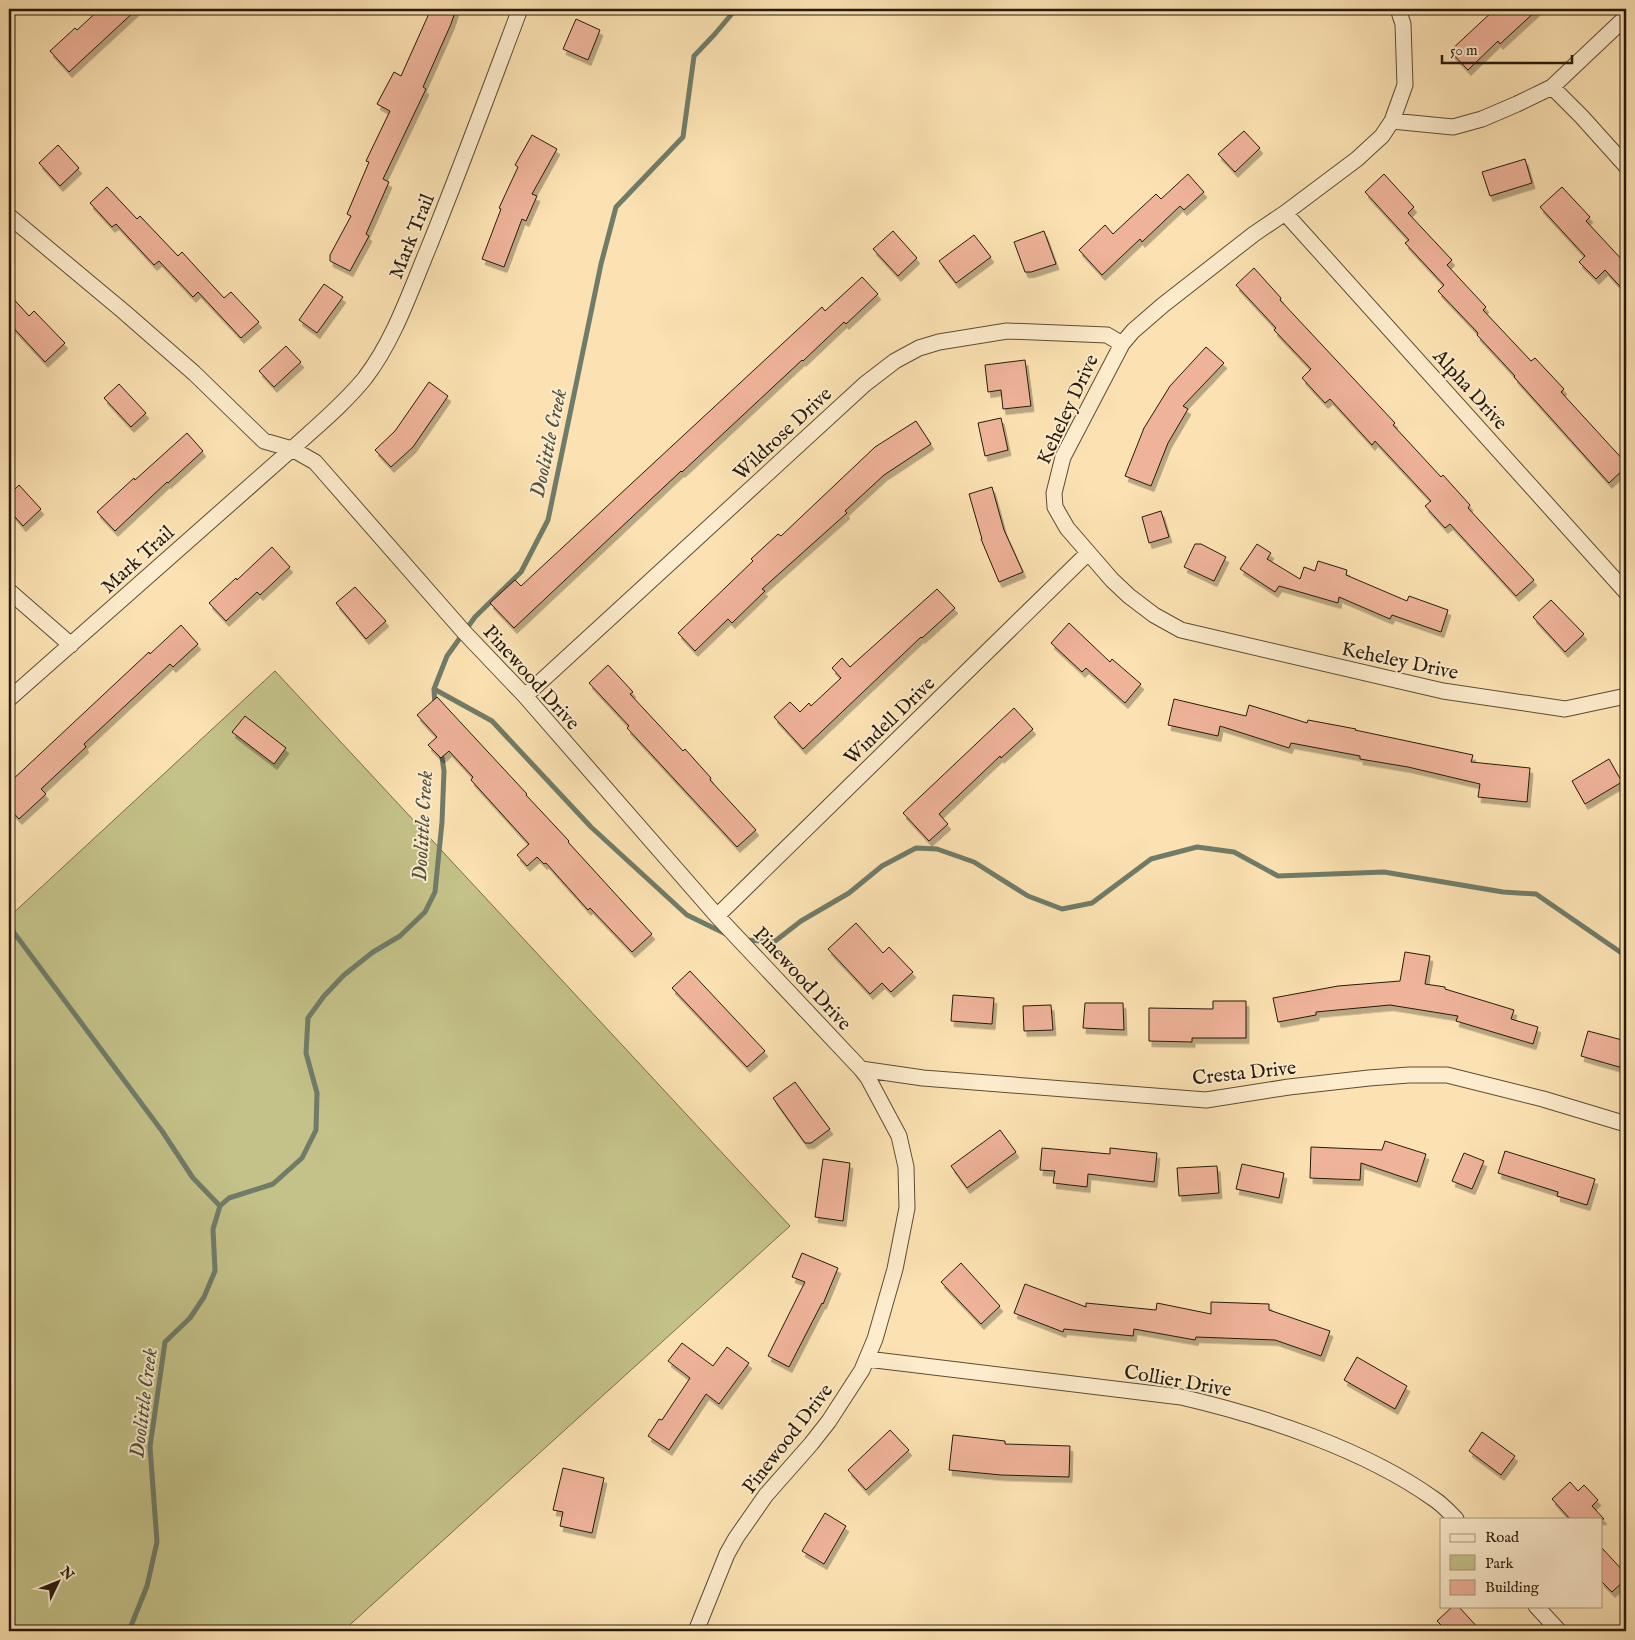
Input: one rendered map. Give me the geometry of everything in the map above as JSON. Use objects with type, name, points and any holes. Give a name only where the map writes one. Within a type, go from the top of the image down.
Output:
[{"type":"street","name":"Mark Trail","points":[[9,699],[292,449],[344,401],[365,377],[381,353],[405,306],[450,196],[520,9]]},
{"type":"street","name":"Keheley Drive","points":[[1398,9],[1403,24],[1404,85],[1392,121],[1382,136],[1357,160],[1254,234],[1133,330],[1122,344],[1063,457],[1054,493],[1055,507],[1067,528],[1112,580],[1154,615],[1181,630],[1443,691],[1480,697],[1564,709],[1626,696]]},
{"type":"street","points":[[1392,121],[1453,127],[1500,111],[1552,87],[1626,17]]},
{"type":"street","points":[[1552,87],[1626,166]]},
{"type":"street","name":"Alpha Drive","points":[[1285,213],[1626,592]]},
{"type":"street","points":[[9,216],[194,373],[264,441],[292,449]]},
{"type":"street","name":"Wildrose Drive","points":[[525,696],[865,384],[895,361],[918,348],[939,342],[1007,331],[1107,336],[1122,344]]},
{"type":"street","name":"Pinewood Drive","points":[[292,449],[315,462],[464,632],[525,696],[718,916],[861,1069],[868,1078],[899,1136],[906,1167],[906,1208],[896,1269],[867,1359],[849,1392],[829,1421],[766,1495],[736,1538],[727,1554],[696,1631]]},
{"type":"street","name":"Windell Drive","points":[[718,916],[1088,553]]},
{"type":"street","points":[[9,591],[72,644]]},
{"type":"street","name":"Cresta Drive","points":[[861,1069],[923,1078],[1206,1100],[1289,1087],[1369,1078],[1447,1075],[1543,1099],[1626,1124]]},
{"type":"street","name":"Collier Drive","points":[[867,1359],[1181,1397],[1232,1409],[1306,1435],[1392,1472],[1434,1499],[1455,1518]]},
{"type":"street","points":[[1538,1608],[1558,1631]]},
{"type":"green space","points":[[275,671],[790,1226],[343,1631],[9,1631],[9,917]]},
{"type":"building","points":[[100,9],[137,9],[69,72],[50,51],[75,28],[77,30]]},
{"type":"building","points":[[431,9],[456,9],[423,87],[426,89],[383,179],[389,182],[366,234],[369,236],[350,271],[330,261],[330,255],[351,216],[347,214],[369,162],[366,161],[390,111],[377,104],[394,72],[401,76]]},
{"type":"building","points":[[1495,9],[1538,9],[1500,44],[1498,41],[1468,70],[1450,51]]},
{"type":"building","points":[[576,19],[600,30],[588,60],[563,49]]},
{"type":"building","points":[[1244,131],[1260,148],[1235,172],[1218,154]]},
{"type":"building","points":[[532,135],[557,149],[532,194],[537,196],[526,221],[522,219],[504,267],[482,259],[501,209],[499,208],[518,167],[515,165]]},
{"type":"building","points":[[58,145],[79,168],[60,186],[39,163]]},
{"type":"building","points":[[1525,159],[1532,183],[1490,196],[1482,172]]},
{"type":"building","points":[[1188,174],[1204,192],[1184,210],[1180,206],[1142,242],[1140,239],[1102,275],[1079,250],[1105,225],[1113,234],[1156,194],[1161,199]]},
{"type":"building","points":[[1384,174],[1414,207],[1408,213],[1452,260],[1447,265],[1486,307],[1483,310],[1531,361],[1535,358],[1564,389],[1561,392],[1626,463],[1626,467],[1609,483],[1477,335],[1478,333],[1438,291],[1444,285],[1405,243],[1409,240],[1365,192]]},
{"type":"building","points":[[107,187],[137,219],[140,216],[178,256],[182,252],[224,298],[231,292],[259,322],[241,338],[198,292],[193,297],[159,261],[154,265],[116,224],[112,227],[90,203]]},
{"type":"building","points":[[1562,187],[1590,217],[1586,221],[1626,264],[1626,293],[1605,270],[1596,279],[1579,262],[1585,256],[1540,207]]},
{"type":"building","points":[[893,231],[917,258],[898,276],[873,249]]},
{"type":"building","points":[[1044,231],[1056,264],[1025,272],[1014,242]]},
{"type":"building","points":[[974,235],[991,257],[956,283],[939,261]]},
{"type":"building","points":[[1254,268],[1281,298],[1280,300],[1395,423],[1393,425],[1470,505],[1468,508],[1534,580],[1516,596],[1450,524],[1445,528],[1425,506],[1431,501],[1375,441],[1372,445],[1330,399],[1325,403],[1302,378],[1311,369],[1274,330],[1276,328],[1236,285]]},
{"type":"building","points":[[862,277],[878,294],[846,324],[844,322],[681,471],[514,628],[490,603],[515,580],[521,586],[822,307],[825,311]]},
{"type":"building","points":[[324,284],[343,297],[317,333],[299,320]]},
{"type":"building","points":[[9,294],[29,316],[34,311],[65,343],[45,362],[9,323]]},
{"type":"building","points":[[286,346],[301,362],[274,387],[259,371]]},
{"type":"building","points":[[1206,347],[1224,363],[1183,406],[1188,409],[1168,443],[1151,486],[1125,476],[1144,428],[1170,386]]},
{"type":"building","points":[[1025,360],[1031,406],[1003,409],[1001,390],[988,392],[985,365]]},
{"type":"building","points":[[429,382],[448,396],[413,447],[391,467],[375,450],[395,431]]},
{"type":"building","points":[[119,384],[146,413],[131,427],[104,398]]},
{"type":"building","points":[[1001,418],[1008,450],[985,456],[978,423]]},
{"type":"building","points":[[916,421],[931,444],[884,475],[845,511],[847,513],[762,589],[765,591],[732,623],[728,619],[695,651],[678,633],[753,561],[751,559],[778,534],[781,536],[875,447]]},
{"type":"building","points":[[187,433],[203,451],[115,531],[97,512]]},
{"type":"building","points":[[19,485],[41,509],[23,526],[9,510],[9,495]]},
{"type":"building","points":[[992,487],[1004,530],[1023,572],[999,582],[981,539],[969,494]]},
{"type":"building","points":[[1161,511],[1169,537],[1149,543],[1142,517]]},
{"type":"building","points":[[1195,544],[1201,544],[1226,557],[1214,581],[1184,567]]},
{"type":"building","points":[[1257,544],[1271,553],[1267,559],[1300,579],[1304,567],[1315,571],[1318,561],[1347,570],[1346,575],[1407,601],[1409,596],[1448,610],[1441,632],[1392,615],[1390,619],[1339,597],[1338,603],[1279,586],[1275,592],[1240,569]]},
{"type":"building","points":[[272,547],[290,567],[260,595],[257,592],[226,621],[209,603]]},
{"type":"building","points":[[355,587],[386,621],[366,639],[336,603]]},
{"type":"building","points":[[937,589],[955,608],[921,637],[803,749],[774,717],[790,702],[800,712],[809,703],[811,706],[841,678],[832,668],[842,658],[850,667]]},
{"type":"building","points":[[1551,600],[1584,634],[1565,652],[1533,617]]},
{"type":"building","points":[[1069,623],[1110,662],[1112,659],[1141,684],[1125,703],[1086,668],[1082,672],[1051,643]]},
{"type":"building","points":[[181,625],[198,644],[173,667],[170,664],[84,744],[86,747],[41,789],[46,794],[19,819],[9,808],[9,783],[149,652],[150,654]]},
{"type":"building","points":[[608,665],[633,692],[630,694],[683,751],[685,749],[711,778],[710,780],[756,830],[737,847],[627,728],[629,726],[589,683]]},
{"type":"building","points":[[437,697],[652,934],[632,952],[590,908],[588,910],[546,863],[544,864],[537,857],[527,866],[517,855],[529,844],[471,780],[473,777],[449,751],[441,758],[428,745],[437,737],[417,715]]},
{"type":"building","points":[[1174,699],[1246,716],[1249,705],[1307,723],[1308,720],[1356,729],[1473,755],[1471,762],[1530,768],[1527,802],[1478,797],[1480,784],[1408,767],[1360,759],[1360,756],[1291,743],[1289,748],[1220,726],[1218,736],[1168,725]]},
{"type":"building","points":[[1014,708],[1033,729],[1001,758],[1000,756],[939,814],[948,824],[929,841],[903,813]]},
{"type":"building","points":[[245,716],[286,748],[274,764],[232,732]]},
{"type":"building","points":[[1609,759],[1622,782],[1585,804],[1572,781]]},
{"type":"building","points":[[856,923],[883,953],[889,947],[913,972],[891,992],[882,983],[870,994],[828,949]]},
{"type":"building","points":[[1405,952],[1430,956],[1425,984],[1445,987],[1445,989],[1514,1010],[1511,1019],[1538,1027],[1533,1044],[1456,1021],[1458,1016],[1390,1005],[1316,1012],[1316,1015],[1278,1022],[1273,998],[1338,986],[1400,981]]},
{"type":"building","points":[[690,971],[765,1051],[747,1067],[672,988]]},
{"type":"building","points":[[953,995],[994,998],[992,1024],[951,1021]]},
{"type":"building","points":[[1213,1001],[1246,1001],[1246,1038],[1192,1038],[1192,1042],[1149,1041],[1149,1008],[1213,1009]]},
{"type":"building","points":[[1085,1003],[1123,1003],[1124,1030],[1083,1028]]},
{"type":"building","points":[[1051,1005],[1053,1030],[1024,1031],[1023,1006]]},
{"type":"building","points":[[1588,1031],[1626,1041],[1626,1069],[1581,1056]]},
{"type":"building","points":[[795,1082],[830,1129],[811,1143],[805,1143],[773,1098]]},
{"type":"building","points":[[1000,1130],[1016,1152],[967,1188],[951,1166]]},
{"type":"building","points":[[1385,1141],[1426,1154],[1417,1182],[1361,1163],[1360,1180],[1310,1178],[1311,1147],[1382,1150]]},
{"type":"building","points":[[1042,1148],[1110,1154],[1110,1148],[1157,1153],[1154,1182],[1088,1174],[1087,1187],[1053,1183],[1055,1171],[1040,1170]]},
{"type":"building","points":[[1505,1151],[1595,1179],[1587,1205],[1557,1196],[1558,1192],[1498,1173]]},
{"type":"building","points":[[1464,1153],[1484,1161],[1472,1189],[1452,1181]]},
{"type":"building","points":[[823,1159],[850,1163],[843,1221],[815,1217]]},
{"type":"building","points":[[1242,1164],[1284,1173],[1279,1198],[1236,1189]]},
{"type":"building","points":[[1217,1166],[1219,1193],[1179,1196],[1177,1168]]},
{"type":"building","points":[[802,1253],[838,1268],[823,1304],[789,1367],[768,1356],[805,1282],[792,1277]]},
{"type":"building","points":[[961,1263],[1000,1306],[981,1324],[941,1282]]},
{"type":"building","points":[[1025,1284],[1086,1307],[1086,1303],[1156,1310],[1157,1303],[1211,1314],[1211,1302],[1269,1304],[1269,1310],[1330,1331],[1321,1356],[1275,1340],[1196,1337],[1195,1340],[1134,1329],[1133,1336],[1064,1329],[1063,1332],[1014,1313]]},
{"type":"building","points":[[682,1343],[713,1366],[727,1347],[749,1363],[719,1404],[706,1394],[669,1450],[648,1436],[659,1419],[662,1420],[690,1378],[668,1361]]},
{"type":"building","points":[[1357,1357],[1407,1386],[1395,1409],[1344,1380]]},
{"type":"building","points":[[890,1430],[909,1450],[866,1490],[848,1470]]},
{"type":"building","points":[[1482,1432],[1515,1456],[1501,1475],[1469,1451]]},
{"type":"building","points":[[953,1435],[1005,1441],[1005,1444],[1070,1446],[1069,1477],[1001,1475],[949,1470]]},
{"type":"building","points":[[563,1468],[604,1478],[592,1533],[560,1526],[563,1512],[553,1510]]},
{"type":"building","points":[[1570,1482],[1578,1491],[1584,1485],[1598,1500],[1592,1506],[1604,1519],[1569,1518],[1552,1499]]},
{"type":"building","points":[[825,1513],[846,1526],[824,1564],[802,1551]]},
{"type":"building","points":[[1602,1548],[1626,1574],[1626,1579],[1612,1592],[1602,1582]]},
{"type":"building","points":[[1451,1608],[1460,1608],[1481,1631],[1447,1631],[1437,1621]]},
{"type":"waterway","name":"Doolittle Creek","points":[[435,706],[434,689],[447,656],[475,617],[521,572],[548,520],[601,264],[616,207],[683,137],[694,56],[736,9]]},
{"type":"waterway","points":[[434,689],[492,721],[591,827],[687,915],[726,934]]},
{"type":"waterway","name":"Doolittle Creek","points":[[129,1631],[147,1586],[157,1542],[150,1447],[165,1342],[190,1318],[204,1297],[215,1271],[213,1229],[220,1206],[229,1198],[273,1184],[302,1158],[316,1130],[317,1093],[306,1053],[308,1018],[324,996],[344,975],[373,952],[400,936],[425,912],[435,892],[442,822],[444,771],[441,751]]},
{"type":"waterway","points":[[746,940],[774,942],[801,921],[849,893],[882,866],[916,848],[937,849],[974,862],[1028,896],[1062,909],[1092,903],[1151,859],[1197,847],[1234,852],[1278,876],[1384,872],[1503,892],[1536,894],[1626,956]]},
{"type":"waterway","points":[[9,926],[162,1131],[193,1178],[220,1206]]}]
